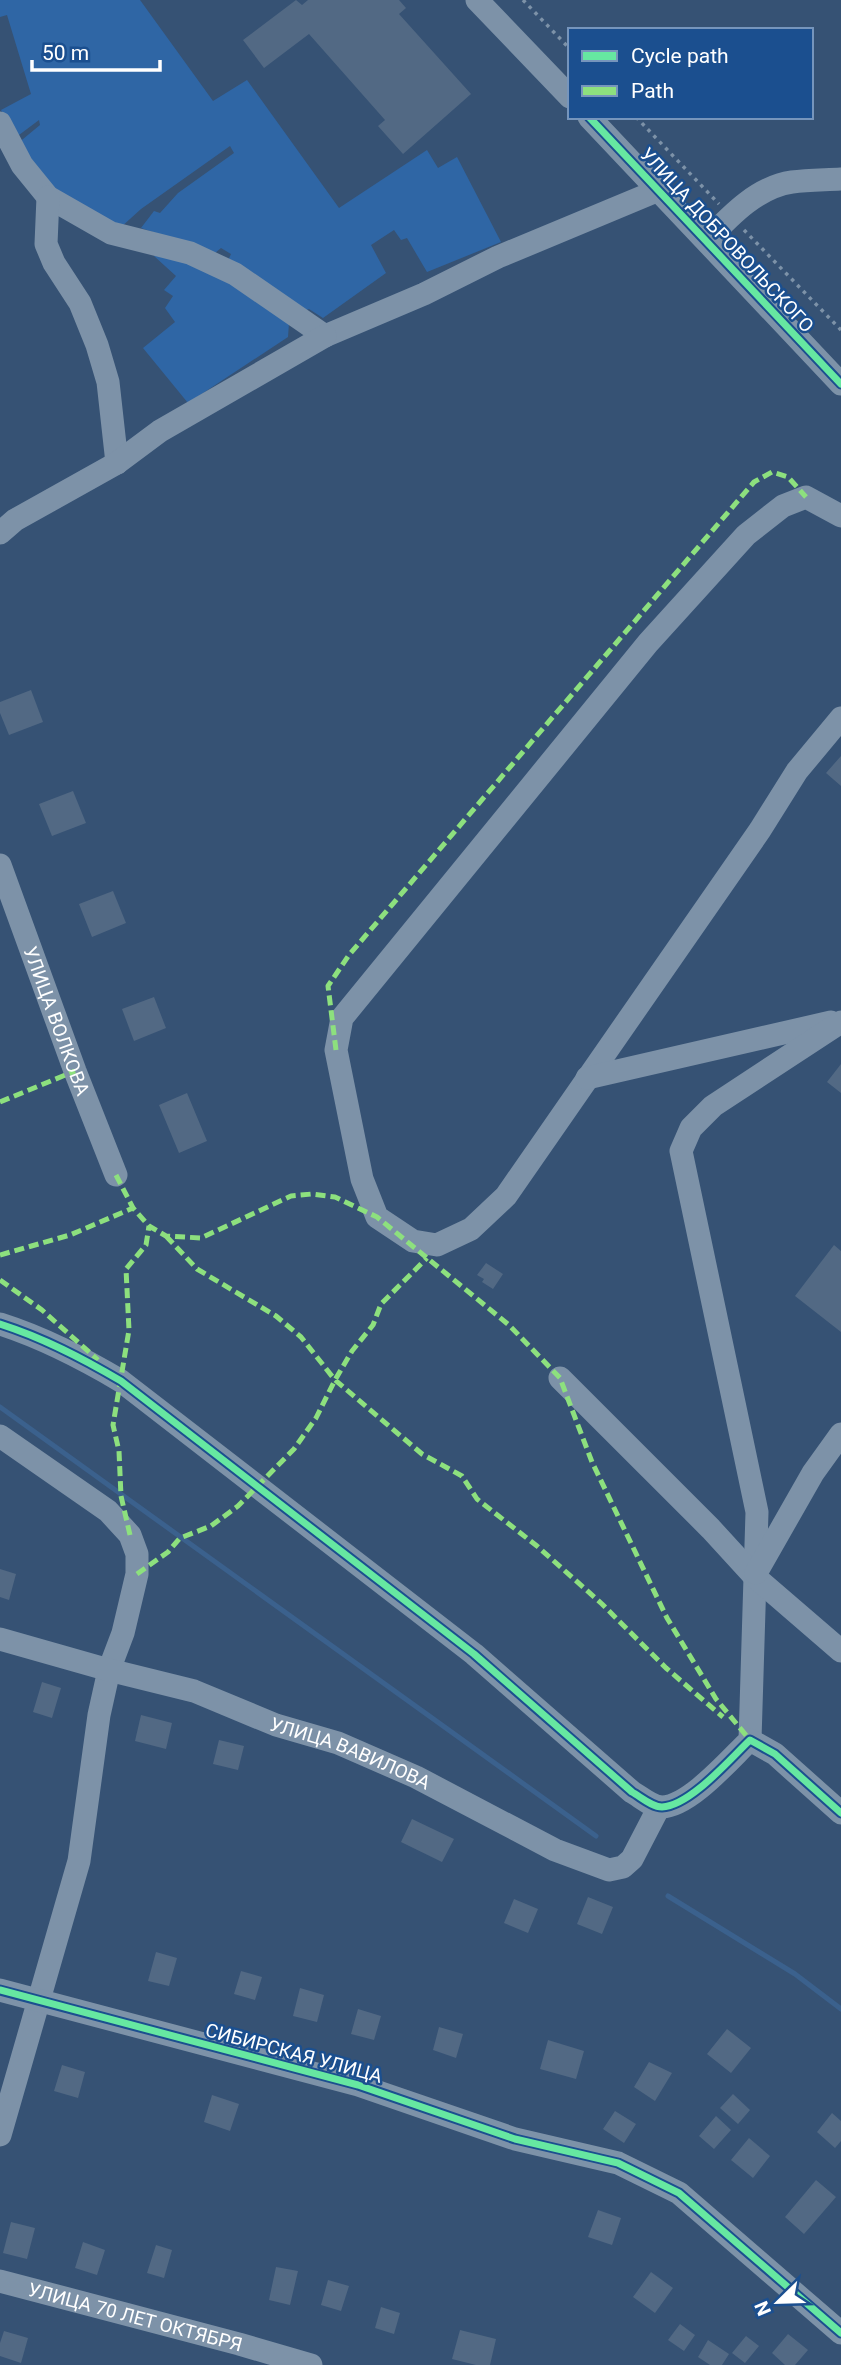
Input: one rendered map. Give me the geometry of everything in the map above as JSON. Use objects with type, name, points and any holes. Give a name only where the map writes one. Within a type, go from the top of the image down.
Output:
[{"type":"street","points":[[477,0],[568,95]]},
{"type":"street","name":"УЛИЦА ДОБРОВОЛЬСКОГО","points":[[591,119],[841,384]]},
{"type":"street","points":[[0,123],[22,165],[48,197],[111,233],[190,253],[234,274],[325,336]]},
{"type":"street","points":[[707,240],[759,194],[789,182],[841,179]]},
{"type":"street","points":[[0,533],[15,520],[117,463],[160,431],[325,336],[424,294],[498,257],[659,190]]},
{"type":"street","points":[[48,197],[47,244],[54,264],[80,303],[97,345],[108,382],[117,463]]},
{"type":"street","points":[[841,516],[806,498],[783,506],[747,535],[648,643],[342,1018],[336,1050],[362,1179],[377,1217],[413,1241],[437,1245],[471,1229],[506,1196],[760,830],[797,771],[841,718]]},
{"type":"street","name":"УЛИЦА ВОЛКОВА","points":[[0,865],[75,1071],[116,1174]]},
{"type":"street","points":[[587,1078],[841,1021]]},
{"type":"street","points":[[0,1324],[48,1341],[121,1381],[474,1654],[632,1792],[659,1807],[674,1805],[696,1790],[750,1740],[757,1512],[681,1151],[691,1128],[713,1106],[841,1021]]},
{"type":"street","points":[[560,1378],[754,1576],[841,1651]]},
{"type":"street","points":[[754,1576],[813,1474],[841,1434]]},
{"type":"street","points":[[0,1436],[108,1511],[130,1535],[137,1554],[137,1574],[99,1715],[79,1861],[0,2134]]},
{"type":"street","name":"УЛИЦА ВАВИЛОВА","points":[[0,1639],[194,1691],[276,1725],[338,1743],[416,1777],[555,1850],[609,1870],[623,1867],[632,1859],[659,1807]]},
{"type":"street","points":[[750,1740],[775,1754],[837,1806]]},
{"type":"street","name":"СИБИРСКАЯ УЛИЦА","points":[[0,1990],[358,2085],[515,2138],[618,2163],[679,2193],[841,2333]]},
{"type":"street","name":"УЛИЦА 70 ЛЕТ ОКТЯБРЯ","points":[[0,2281],[311,2365]]},
{"type":"path","points":[[523,0],[568,47]]},
{"type":"shaded area","points":[[0,0],[140,0],[213,101],[247,80],[339,208],[427,150],[438,168],[457,157],[501,242],[427,272],[407,238],[401,240],[394,230],[371,245],[386,273],[323,318],[309,309],[304,311],[258,277],[227,263],[231,254],[221,248],[215,253],[141,228],[154,211],[160,213],[178,193],[234,153],[230,146],[141,209],[120,228],[61,196],[17,144],[40,125],[39,120],[15,138],[1,110],[31,94],[7,15],[0,17]]},
{"type":"shaded area","points":[[161,251],[206,266],[289,323],[288,337],[188,403],[143,348],[175,322],[165,308],[173,296],[164,290],[176,276],[154,256]]},
{"type":"building","points":[[296,0],[302,5],[308,0],[399,0],[406,8],[399,14],[471,94],[403,154],[378,126],[385,120],[309,34],[264,68],[243,40]]},
{"type":"building","points":[[31,690],[43,722],[9,735],[0,713],[0,702]]},
{"type":"building","points":[[841,756],[841,786],[826,773]]},
{"type":"building","points":[[73,791],[86,823],[52,836],[39,804]]},
{"type":"building","points":[[113,891],[126,923],[92,937],[79,904]]},
{"type":"building","points":[[154,997],[166,1028],[134,1041],[122,1009]]},
{"type":"building","points":[[841,1064],[841,1093],[827,1082]]},
{"type":"building","points":[[187,1093],[207,1141],[179,1153],[159,1105]]},
{"type":"building","points":[[834,1245],[841,1251],[841,1332],[795,1296]]},
{"type":"building","points":[[486,1263],[503,1274],[493,1289],[477,1275]]},
{"type":"building","points":[[0,1569],[16,1574],[9,1600],[0,1597]]},
{"type":"building","points":[[42,1682],[61,1688],[52,1718],[33,1712]]},
{"type":"building","points":[[141,1715],[172,1723],[166,1749],[135,1741]]},
{"type":"building","points":[[219,1740],[244,1746],[238,1770],[213,1764]]},
{"type":"building","points":[[412,1819],[454,1839],[442,1862],[401,1842]]},
{"type":"building","points":[[588,1897],[613,1907],[602,1934],[577,1924]]},
{"type":"building","points":[[514,1899],[538,1909],[528,1933],[504,1923]]},
{"type":"building","points":[[156,1952],[177,1958],[169,1986],[148,1981]]},
{"type":"building","points":[[241,1971],[262,1977],[255,2000],[234,1994]]},
{"type":"building","points":[[300,1988],[324,1995],[317,2022],[293,2016]]},
{"type":"building","points":[[358,2009],[381,2016],[374,2040],[351,2034]]},
{"type":"building","points":[[439,2027],[463,2034],[456,2058],[433,2050]]},
{"type":"building","points":[[727,2029],[751,2048],[731,2073],[707,2054]]},
{"type":"building","points":[[548,2040],[584,2051],[576,2079],[540,2069]]},
{"type":"building","points":[[649,2062],[672,2073],[655,2101],[634,2087]]},
{"type":"building","points":[[62,2065],[85,2072],[78,2098],[54,2091]]},
{"type":"building","points":[[733,2094],[750,2110],[738,2124],[720,2108]]},
{"type":"building","points":[[212,2095],[239,2104],[230,2131],[204,2122]]},
{"type":"building","points":[[615,2111],[636,2124],[624,2143],[603,2129]]},
{"type":"building","points":[[832,2113],[841,2121],[841,2141],[835,2148],[817,2132]]},
{"type":"building","points":[[716,2116],[731,2130],[714,2149],[699,2136]]},
{"type":"building","points":[[749,2138],[770,2156],[753,2178],[731,2160]]},
{"type":"building","points":[[816,2180],[836,2197],[804,2234],[785,2217]]},
{"type":"building","points":[[598,2210],[621,2218],[612,2245],[588,2237]]},
{"type":"building","points":[[11,2222],[35,2228],[27,2259],[3,2253]]},
{"type":"building","points":[[83,2242],[105,2250],[97,2275],[75,2268]]},
{"type":"building","points":[[156,2245],[172,2250],[164,2278],[147,2273]]},
{"type":"building","points":[[276,2267],[298,2271],[290,2305],[269,2300]]},
{"type":"building","points":[[651,2272],[673,2288],[655,2313],[633,2297]]},
{"type":"building","points":[[328,2280],[349,2286],[341,2311],[321,2305]]},
{"type":"building","points":[[381,2307],[400,2313],[394,2334],[375,2328]]},
{"type":"building","points":[[680,2324],[695,2335],[684,2351],[668,2340]]},
{"type":"building","points":[[460,2330],[496,2339],[490,2365],[476,2365],[452,2359]]},
{"type":"building","points":[[4,2331],[28,2338],[21,2363],[0,2356]]},
{"type":"building","points":[[788,2334],[808,2350],[795,2365],[785,2365],[772,2353]]},
{"type":"building","points":[[746,2336],[759,2346],[745,2363],[732,2353]]},
{"type":"building","points":[[708,2340],[729,2354],[722,2365],[710,2365],[698,2357]]},
{"type":"waterway","points":[[0,1407],[596,1836]]},
{"type":"waterway","points":[[668,1896],[795,1974],[841,2009]]},
{"type":"marked path","points":[[336,1050],[328,986],[349,955],[754,482],[772,472],[788,477],[806,497]]},
{"type":"marked path","points":[[0,1102],[75,1071]]},
{"type":"marked path","points":[[116,1175],[133,1208],[149,1226],[166,1236],[201,1238],[291,1196],[312,1194],[335,1197],[377,1217],[509,1325],[560,1378],[592,1462],[667,1618],[716,1699],[750,1740]]},
{"type":"marked path","points":[[0,1255],[70,1235],[133,1208]]},
{"type":"marked path","points":[[130,1535],[121,1496],[119,1451],[113,1425],[129,1330],[126,1269],[146,1245],[149,1226]]},
{"type":"marked path","points":[[166,1236],[197,1269],[276,1316],[301,1337],[335,1380],[422,1454],[462,1476],[477,1499],[537,1546],[602,1604],[666,1668],[723,1717]]},
{"type":"marked path","points":[[137,1574],[168,1552],[180,1538],[211,1526],[238,1506],[294,1449],[316,1418],[352,1351],[373,1325],[381,1304],[427,1258]]},
{"type":"marked path","points":[[0,1280],[42,1310],[98,1360]]},
{"type":"cycle path","points":[[591,119],[841,384]]},
{"type":"cycle path","points":[[0,1324],[62,1349],[121,1381],[474,1654],[632,1792],[647,1801],[662,1807],[685,1799],[750,1740],[775,1754],[841,1813]]},
{"type":"cycle path","points":[[0,1990],[358,2085],[515,2139],[618,2163],[679,2193],[841,2333]]}]
